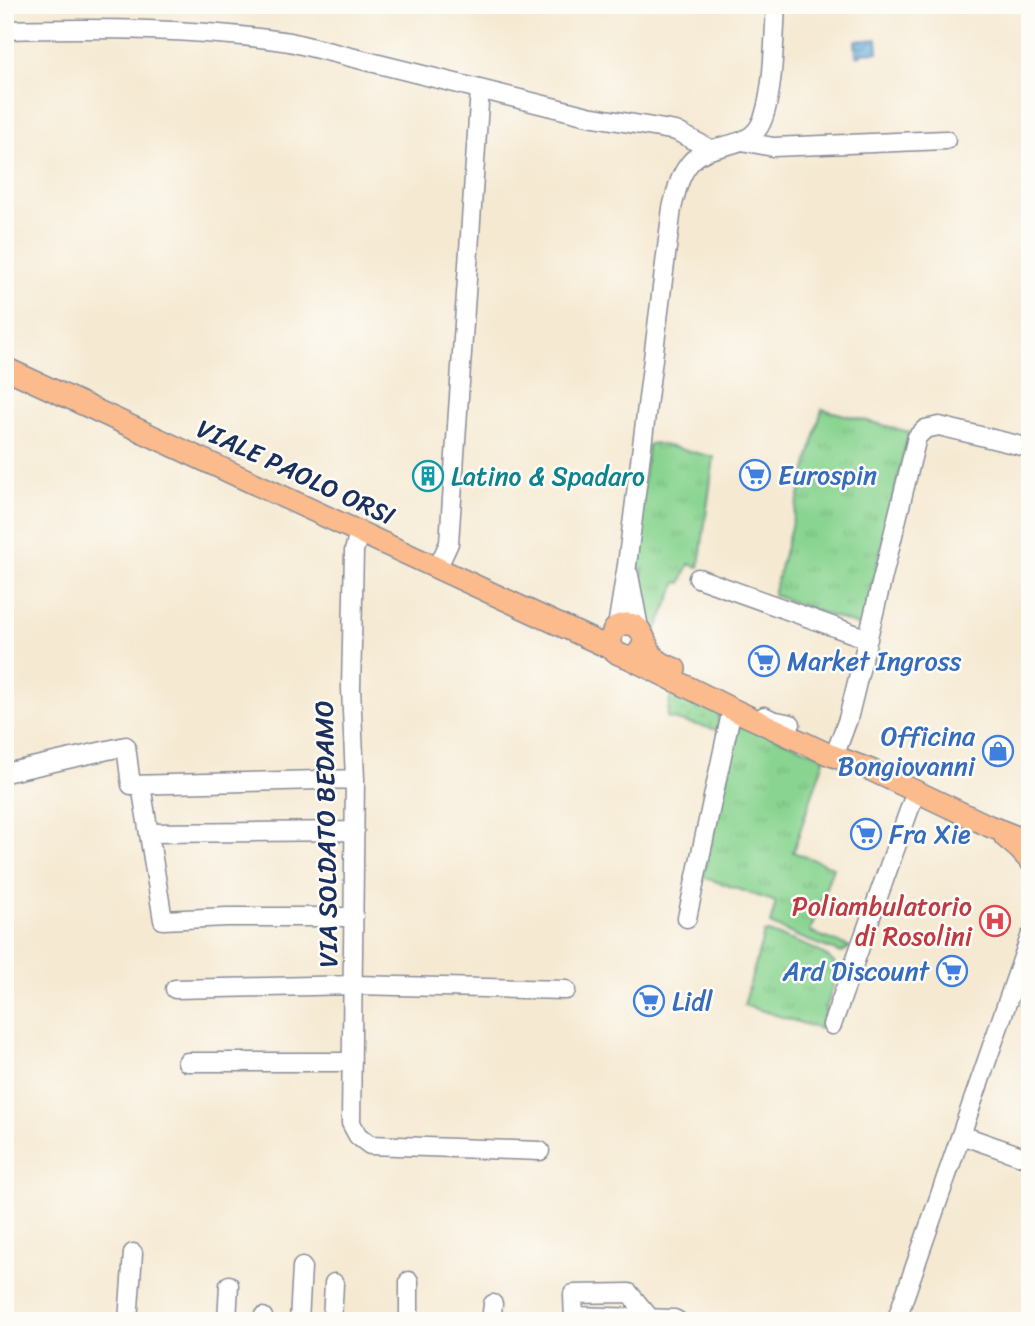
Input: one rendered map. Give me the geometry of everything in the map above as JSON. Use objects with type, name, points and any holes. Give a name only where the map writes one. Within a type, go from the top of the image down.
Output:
[{"type":"main road","name":"VIALE PAOLO ORSI","points":[[5,368],[563,628],[605,632],[618,641],[628,624],[642,634]]},
{"type":"main road","points":[[618,641],[633,656],[643,647],[642,634]]},
{"type":"main road","points":[[642,634],[654,658],[791,724],[871,770],[989,826],[1029,856]]},
{"type":"main road","points":[[618,641],[732,709],[836,752]]},
{"type":"street","points":[[618,641],[672,208],[684,172],[691,162],[710,149],[742,141],[753,135],[760,126],[769,97],[776,5]]},
{"type":"street","points":[[5,30],[163,31],[246,36],[289,42],[588,116],[676,131],[710,149]]},
{"type":"street","points":[[437,569],[449,543],[480,89]]},
{"type":"street","points":[[742,141],[773,147],[946,140]]},
{"type":"street","points":[[836,752],[848,719],[917,437],[925,429],[939,426],[1030,448]]},
{"type":"street","name":"VIA SOLDATO BEDAMO","points":[[359,532],[354,551],[351,688],[355,779],[351,1123],[358,1136],[370,1145],[540,1152]]},
{"type":"street","points":[[627,565],[642,634]]},
{"type":"street","points":[[698,578],[868,639]]},
{"type":"street","points":[[673,668],[692,683],[727,701],[732,709],[687,918]]},
{"type":"street","points":[[732,709],[745,707],[772,720],[791,724]]},
{"type":"street","points":[[5,773],[126,746],[131,785],[355,779]]},
{"type":"street","points":[[141,785],[163,920],[354,917]]},
{"type":"street","points":[[832,1025],[916,791]]},
{"type":"street","points":[[149,833],[355,831]]},
{"type":"street","points":[[896,1321],[1030,937]]},
{"type":"street","points":[[175,989],[354,985],[566,990]]},
{"type":"street","points":[[187,1062],[352,1062]]},
{"type":"street","points":[[961,1135],[1030,1158]]},
{"type":"street","points":[[128,1321],[133,1253]]},
{"type":"street","points":[[299,1321],[302,1267]]},
{"type":"street","points":[[409,1281],[409,1321]]},
{"type":"street","points":[[332,1321],[334,1283]]},
{"type":"street","points":[[227,1321],[229,1285]]},
{"type":"street","points":[[650,1318],[629,1293],[573,1294],[574,1318],[650,1318],[678,1321]]},
{"type":"green space","points":[[822,409],[909,432],[862,627],[773,595]]},
{"type":"green space","points":[[654,443],[714,457],[699,567],[689,564],[681,583],[677,582],[652,641],[661,647],[658,655],[654,652],[639,590],[643,570],[633,567],[648,445]]},
{"type":"green space","points":[[672,687],[718,708],[718,730],[667,718]]},
{"type":"green space","points":[[742,724],[825,757],[793,852],[833,867],[810,932],[850,947],[841,953],[770,924],[776,902],[703,877],[738,728]]},
{"type":"green space","points":[[768,932],[817,951],[838,969],[820,1029],[744,1005],[764,933]]},
{"type":"water","points":[[877,39],[878,52],[856,56],[855,41]]},
{"type":"place","name":"Eurospin","points":[[755,475]]},
{"type":"place","name":"Latino & Spadaro","points":[[428,476]]},
{"type":"place","name":"Market Ingross","points":[[764,661]]},
{"type":"place","name":"Officina Bongiovanni","points":[[998,751]]},
{"type":"place","name":"Fra Xie","points":[[866,834]]},
{"type":"place","name":"Poliambulatorio di Rosolini","points":[[995,921]]},
{"type":"place","name":"Ard Discount","points":[[952,971]]},
{"type":"place","name":"Lidl","points":[[649,1001]]}]
